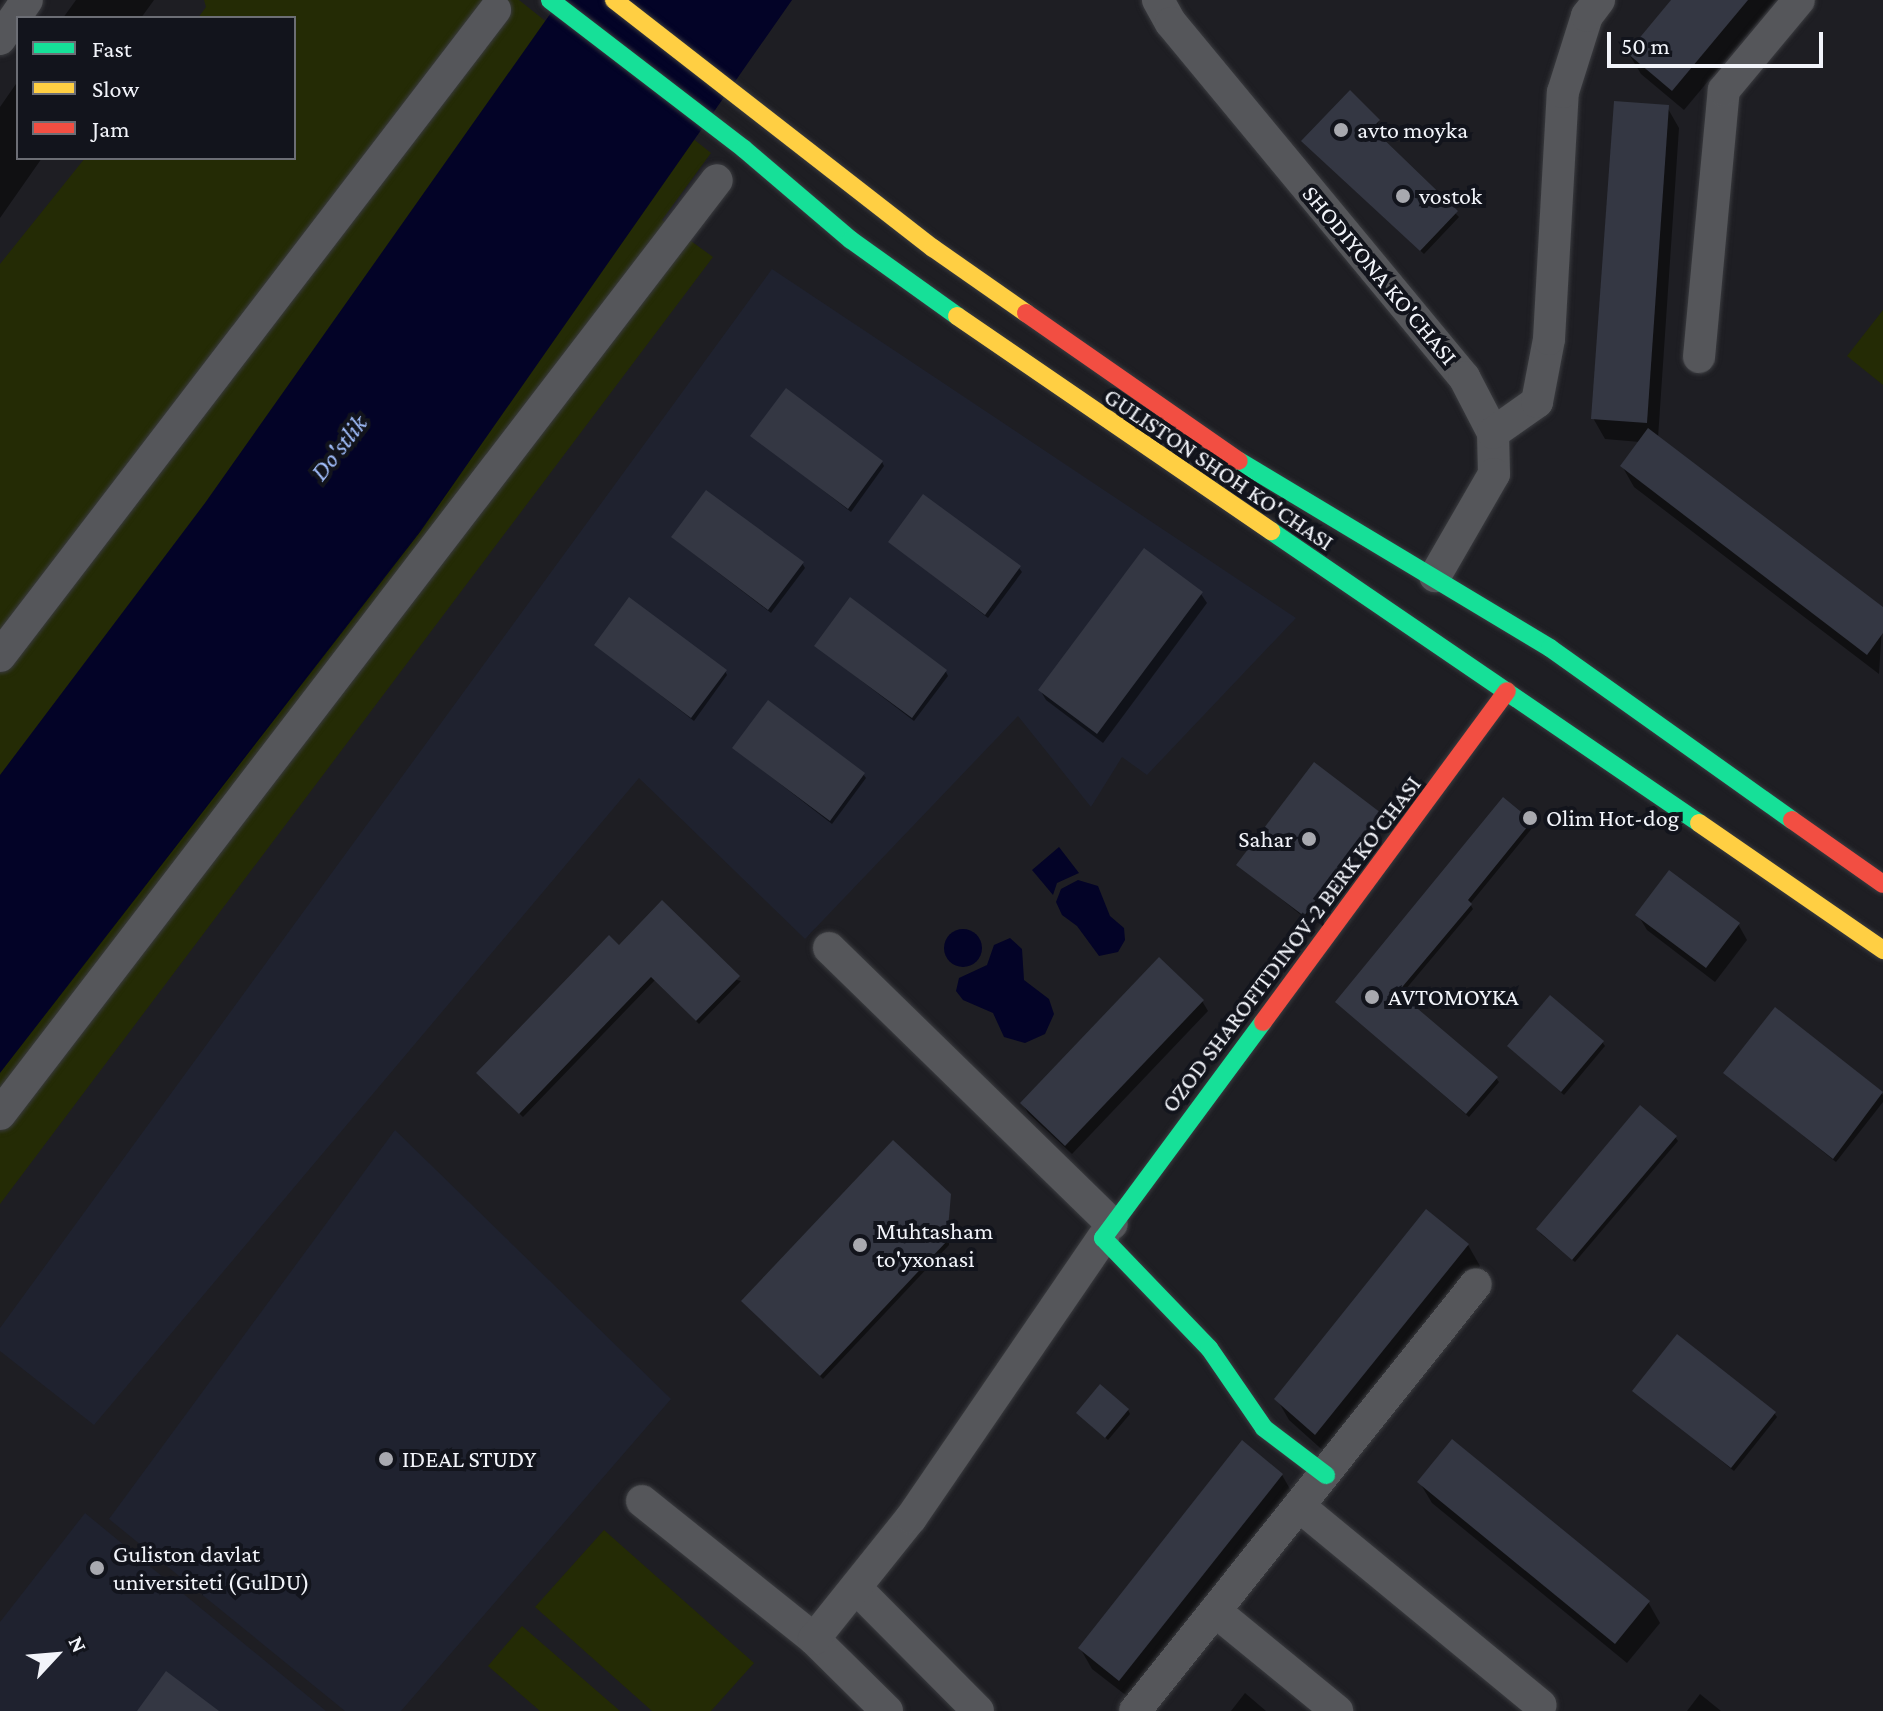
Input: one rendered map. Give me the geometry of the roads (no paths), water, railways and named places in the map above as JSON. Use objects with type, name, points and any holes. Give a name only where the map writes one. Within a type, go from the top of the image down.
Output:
[{"type":"main road","name":"GULISTON SHOH KO'CHASI","points":[[550,0],[744,149],[851,240],[1077,403],[1440,643],[1883,950]]},
{"type":"main road","name":"GULISTON SHOH KO'CHASI","points":[[614,0],[933,248],[1264,478],[1435,576],[1550,648],[1883,884]]},
{"type":"main road","name":"OZOD SHAROFITDINOV-2 BERK KO'CHASI","points":[[1107,1231],[1507,691]]},
{"type":"main road","points":[[1107,1231],[1209,1348],[1264,1428],[1326,1475]]},
{"type":"street","points":[[0,39],[27,0]]},
{"type":"street","name":"SHODIYONA KO'CHASI","points":[[1158,0],[1171,23],[1464,377],[1493,433],[1494,474],[1435,576]]},
{"type":"street","points":[[1493,433],[1537,402],[1549,339],[1563,92],[1587,16],[1599,0]]},
{"type":"street","points":[[1699,357],[1724,90],[1799,0]]},
{"type":"street","points":[[0,656],[495,10]]},
{"type":"street","points":[[0,1114],[717,180]]},
{"type":"street","points":[[814,1639],[911,1518],[1107,1231],[829,948]]},
{"type":"street","points":[[1135,1711],[1476,1284]]},
{"type":"street","points":[[642,1501],[814,1639],[887,1711]]},
{"type":"street","points":[[1299,1506],[1540,1705]]},
{"type":"street","points":[[856,1588],[978,1711]]},
{"type":"street","points":[[1215,1611],[1337,1711]]},
{"type":"water","name":"Do'stlik","points":[[560,0],[792,0],[420,532],[0,1073],[0,775],[205,503]]},
{"type":"water","points":[[1059,847],[1079,873],[1057,883],[1053,895],[1032,870]]},
{"type":"water","points":[[1078,880],[1098,886],[1110,916],[1124,928],[1125,940],[1118,952],[1099,956],[1077,926],[1062,915],[1056,902],[1061,889]]},
{"type":"water","points":[[963,929],[977,934],[982,948],[977,962],[963,967],[949,962],[944,948],[949,934]]},
{"type":"water","points":[[1010,938],[1022,949],[1024,980],[1049,999],[1054,1014],[1045,1034],[1025,1043],[1004,1037],[993,1013],[963,1000],[956,991],[959,978],[987,965],[994,945]]},
{"type":"place","name":"avto moyka","points":[[1341,130]]},
{"type":"place","name":"vostok","points":[[1403,196]]},
{"type":"place","name":"Olim Hot-dog","points":[[1530,818]]},
{"type":"place","name":"Sahar","points":[[1309,839]]},
{"type":"place","name":"AVTOMOYKA","points":[[1372,997]]},
{"type":"place","name":"Muhtasham to'yxonasi","points":[[860,1245]]},
{"type":"place","name":"IDEAL STUDY","points":[[386,1459]]},
{"type":"place","name":"Guliston davlat universiteti (GulDU)","points":[[97,1568]]}]
